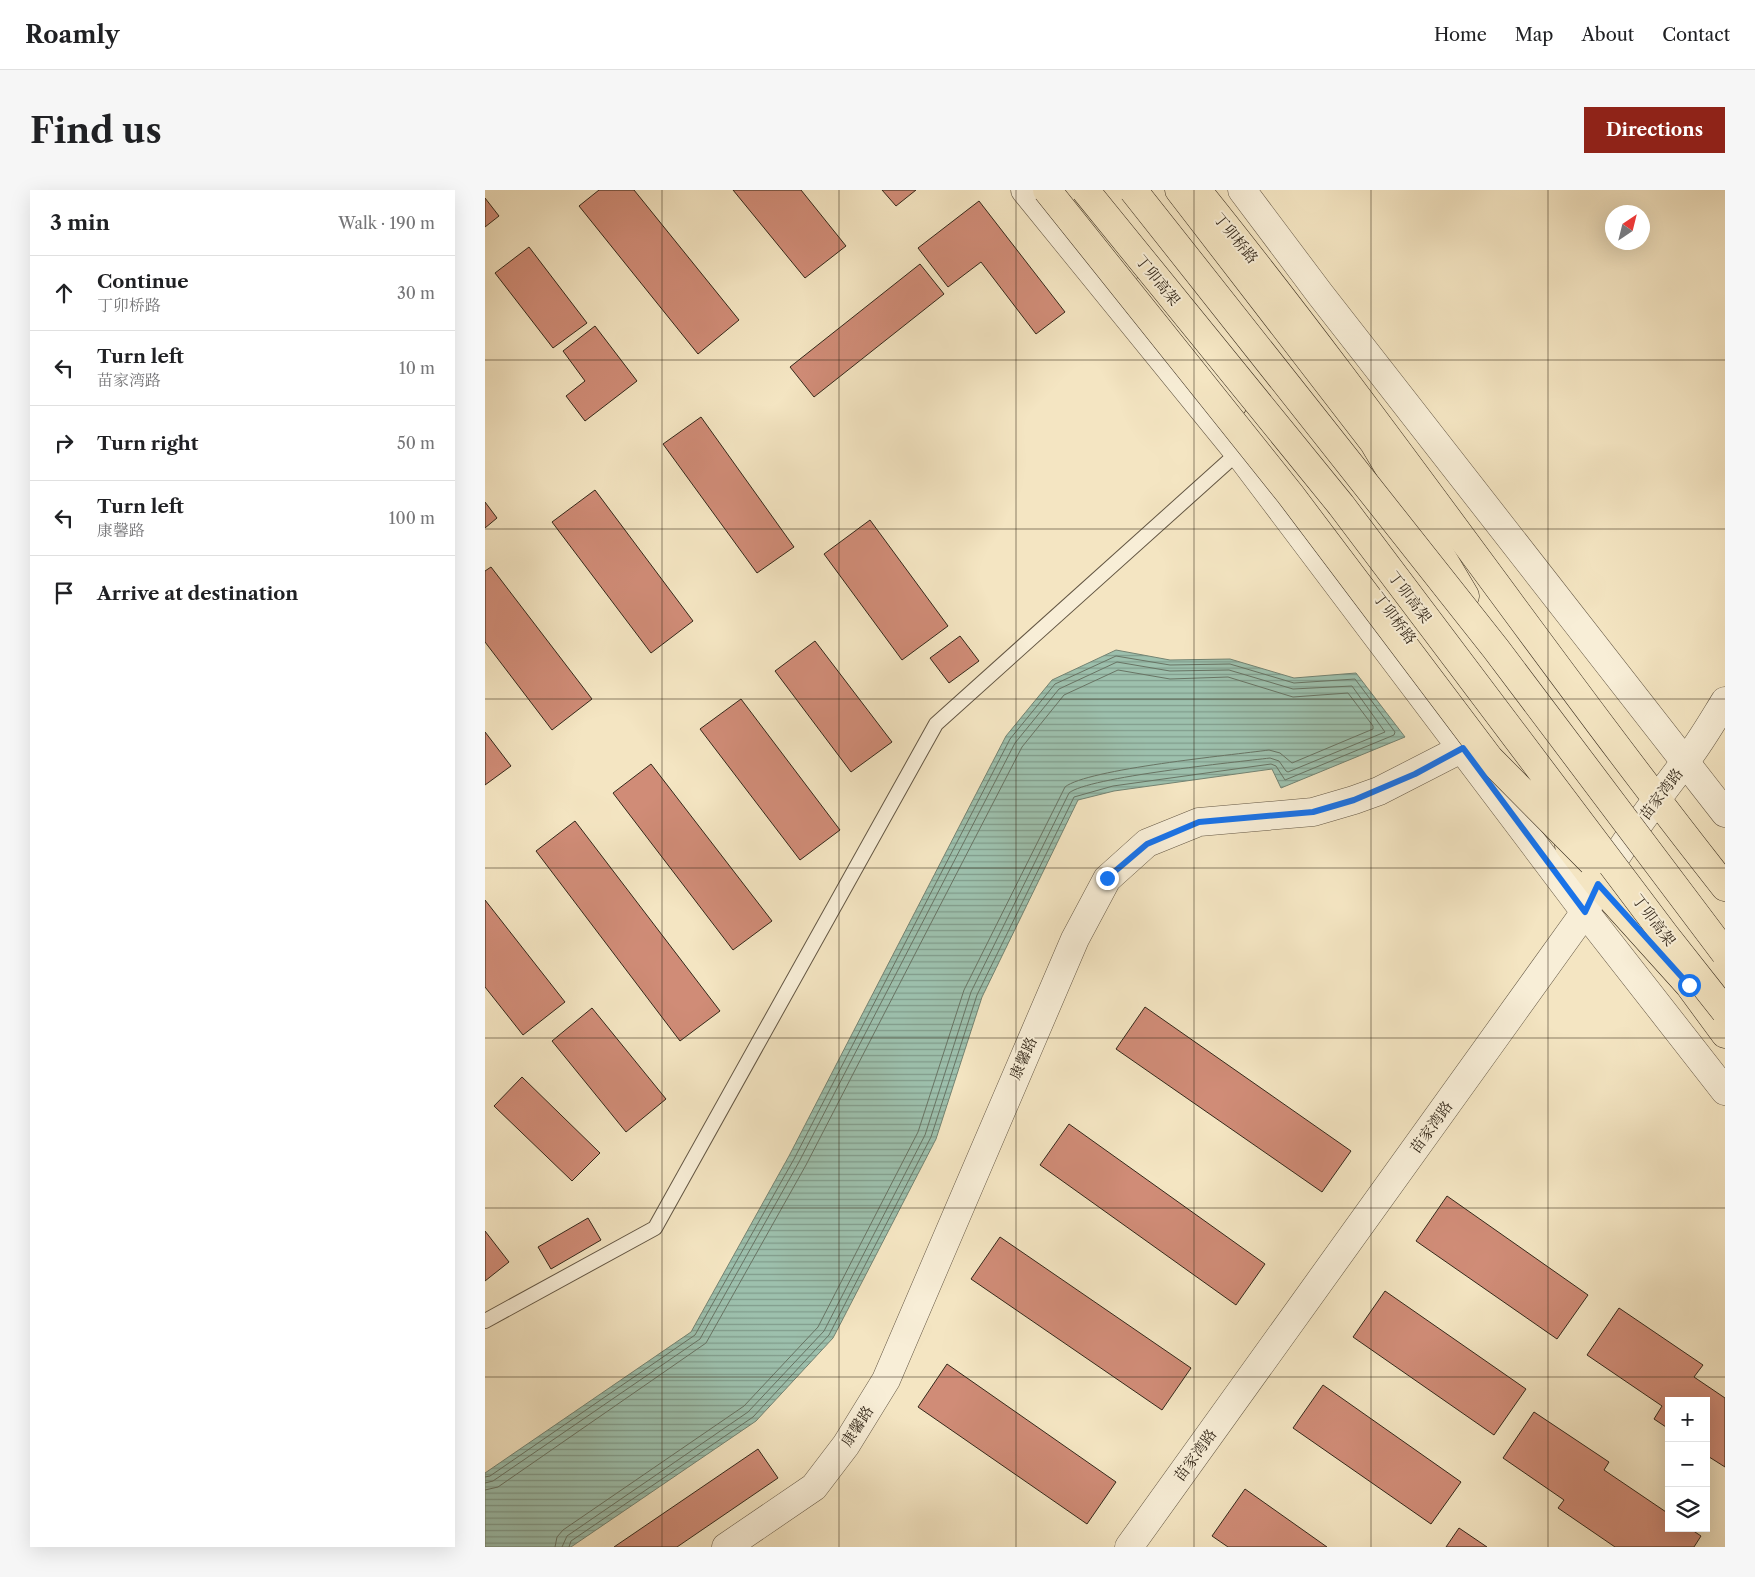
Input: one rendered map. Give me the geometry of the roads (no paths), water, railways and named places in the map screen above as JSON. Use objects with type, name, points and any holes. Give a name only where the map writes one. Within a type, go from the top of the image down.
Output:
[{"type":"main road","points":[[1047,190],[1283,487],[1489,758],[1665,934]]},
{"type":"main road","name":"丁卯桥路","points":[[1079,190],[1248,445],[1598,884],[1689,985],[1725,1034]]},
{"type":"main road","name":"丁卯高架","points":[[1085,190],[1341,505],[1725,1011]]},
{"type":"main road","points":[[1133,190],[1497,649],[1725,953]]},
{"type":"main road","points":[[1179,190],[1374,443],[1497,649]]},
{"type":"main road","name":"丁卯桥路","points":[[1197,190],[1284,298],[1656,799],[1725,887]]},
{"type":"street","points":[[1025,190],[1248,445],[1463,748],[1585,912],[1725,1091]]},
{"type":"street","points":[[1242,190],[1320,294],[1725,813]]},
{"type":"street","name":"苗家湾路","points":[[1129,1547],[1585,912],[1598,884],[1656,799],[1685,762],[1725,701]]},
{"type":"street","name":"康馨路","points":[[726,1547],[814,1487],[846,1444],[887,1380],[1075,939],[1107,878],[1147,844],[1199,822],[1313,812],[1354,800],[1397,783],[1463,748]]},
{"type":"lane","points":[[485,1321],[655,1228],[936,724],[1248,445]]},
{"type":"water","points":[[1116,650],[1170,660],[1230,659],[1294,678],[1356,673],[1405,737],[1281,788],[1272,769],[1114,791],[1078,800],[982,997],[936,1139],[833,1338],[756,1421],[571,1547],[485,1547],[485,1473],[691,1332],[789,1156],[1006,736],[1052,680]]}]
